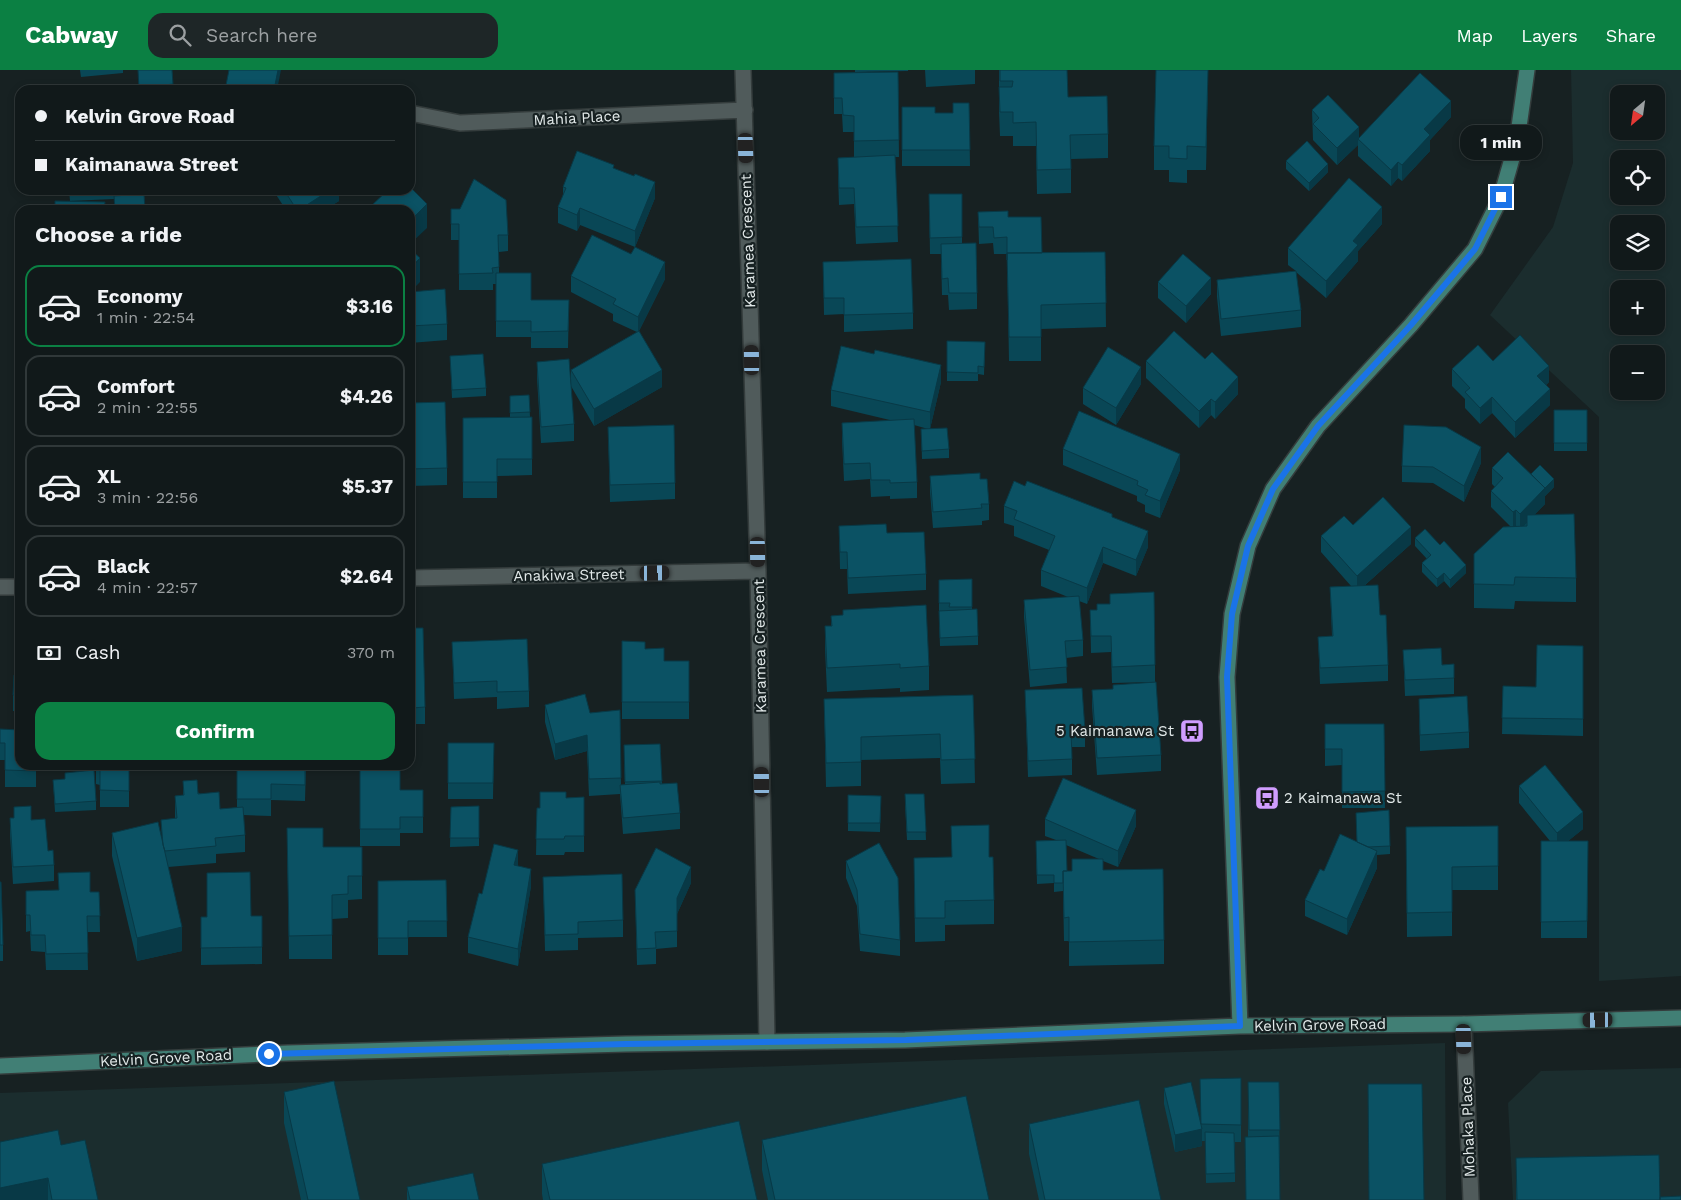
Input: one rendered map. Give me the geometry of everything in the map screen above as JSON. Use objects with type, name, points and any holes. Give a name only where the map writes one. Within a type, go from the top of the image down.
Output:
[{"type":"main road","points":[[1240,1026],[1227,677],[1232,614],[1248,546],[1273,489],[1318,426],[1411,325],[1475,249],[1501,197],[1517,142],[1527,70]]},
{"type":"main road","name":"Kelvin Grove Road","points":[[0,1066],[288,1053],[906,1040],[1240,1026],[1464,1024],[1681,1018]]},
{"type":"street","name":"Karamea Crescent","points":[[743,70],[758,571],[767,1042]]},
{"type":"street","name":"Mahia Place","points":[[415,113],[460,123],[744,110]]},
{"type":"street","name":"Anakiwa Street","points":[[415,578],[758,571]]},
{"type":"street","points":[[0,587],[15,587]]},
{"type":"street","name":"Mohaka Place","points":[[1464,1024],[1471,1200]]},
{"type":"shaded area","points":[[1571,70],[1681,70],[1681,976],[1599,981],[1599,417],[1490,315],[1553,227],[1573,163]]},
{"type":"shaded area","points":[[1445,1043],[1446,1200],[0,1200],[0,1093]]},
{"type":"shaded area","points":[[1681,1068],[1681,1200],[1513,1200],[1508,1103],[1541,1071]]},
{"type":"building","points":[[138,70],[172,70],[173,84],[139,85]]},
{"type":"building","points":[[229,70],[278,70],[275,85],[226,85]]},
{"type":"building","points":[[1000,70],[1067,70],[1068,97],[1107,96],[1108,134],[1070,135],[1071,169],[1037,170],[1036,122],[1013,123],[1013,112],[1000,112],[999,87],[1012,87],[1013,81],[1000,81]]},
{"type":"building","points":[[1156,70],[1208,70],[1206,147],[1187,146],[1187,159],[1169,158],[1169,146],[1154,146]]},
{"type":"building","points":[[898,72],[899,140],[854,141],[854,116],[843,115],[842,98],[834,98],[834,73]]},
{"type":"building","points":[[1420,73],[1451,101],[1424,129],[1430,135],[1402,165],[1398,162],[1391,170],[1358,139]]},
{"type":"building","points":[[1328,95],[1359,127],[1337,148],[1313,124],[1319,118],[1312,110]]},
{"type":"building","points":[[953,103],[969,103],[970,150],[902,150],[902,107],[935,107],[935,113],[953,113]]},
{"type":"building","points":[[1307,141],[1328,164],[1309,183],[1286,161]]},
{"type":"building","points":[[577,151],[614,165],[613,168],[655,182],[635,231],[580,208],[577,215],[558,207],[566,188],[563,187]]},
{"type":"building","points":[[895,155],[898,226],[856,227],[854,188],[839,188],[838,158]]},
{"type":"building","points":[[1349,178],[1382,207],[1353,241],[1358,245],[1326,281],[1288,248]]},
{"type":"building","points":[[474,179],[506,200],[508,235],[498,235],[499,267],[492,268],[493,273],[459,274],[459,224],[451,224],[451,209],[460,209]]},
{"type":"building","points":[[415,192],[427,204],[415,216],[415,205],[372,205],[383,195],[415,195]]},
{"type":"building","points":[[929,194],[962,194],[962,237],[930,238]]},
{"type":"building","points":[[144,195],[145,205],[115,205],[114,196]]},
{"type":"building","points":[[287,195],[322,195],[307,205],[294,205]]},
{"type":"building","points":[[55,201],[105,202],[105,205],[55,205]]},
{"type":"building","points":[[1008,211],[1008,217],[1041,217],[1042,253],[1007,253],[1007,237],[994,238],[993,227],[979,227],[978,212]]},
{"type":"building","points":[[592,235],[631,254],[635,247],[665,262],[638,317],[613,304],[616,299],[571,276]]},
{"type":"building","points":[[976,243],[977,293],[949,293],[948,278],[942,279],[941,244]]},
{"type":"building","points":[[1105,252],[1106,303],[1041,305],[1041,337],[1009,337],[1007,253]]},
{"type":"building","points":[[415,254],[420,258],[415,263]]},
{"type":"building","points":[[1183,254],[1211,278],[1186,306],[1158,282]]},
{"type":"building","points":[[911,259],[913,313],[844,315],[844,298],[824,298],[823,262]]},
{"type":"building","points":[[1296,271],[1301,310],[1221,319],[1217,280]]},
{"type":"building","points":[[496,273],[531,273],[531,300],[569,300],[568,331],[531,332],[531,321],[496,321]]},
{"type":"building","points":[[445,289],[447,324],[415,326],[415,292]]},
{"type":"building","points":[[639,331],[662,370],[594,409],[571,370]]},
{"type":"building","points":[[1174,331],[1205,359],[1212,352],[1238,377],[1215,402],[1211,399],[1199,411],[1146,361]]},
{"type":"building","points":[[1520,335],[1549,366],[1537,376],[1550,389],[1515,422],[1492,397],[1480,408],[1465,392],[1470,388],[1452,369],[1478,345],[1493,361]]},
{"type":"building","points":[[947,341],[985,342],[984,367],[978,366],[978,373],[947,372]]},
{"type":"building","points":[[841,346],[874,354],[875,350],[941,365],[930,412],[831,390]]},
{"type":"building","points":[[1108,347],[1141,367],[1116,408],[1083,388]]},
{"type":"building","points":[[483,354],[486,388],[452,390],[450,356]]},
{"type":"building","points":[[569,359],[574,424],[541,427],[537,362]]},
{"type":"building","points":[[529,395],[530,412],[510,413],[510,396]]},
{"type":"building","points":[[445,402],[447,468],[415,469],[415,403]]},
{"type":"building","points":[[1554,410],[1587,410],[1587,443],[1554,443]]},
{"type":"building","points":[[1079,411],[1180,454],[1160,501],[1145,495],[1148,490],[1137,485],[1138,481],[1063,449]]},
{"type":"building","points":[[532,417],[532,459],[497,459],[497,482],[463,482],[463,418]]},
{"type":"building","points":[[914,419],[917,482],[890,483],[890,480],[871,480],[870,463],[844,464],[842,423]]},
{"type":"building","points":[[674,425],[675,483],[610,485],[608,427]]},
{"type":"building","points":[[1404,425],[1446,427],[1481,447],[1464,486],[1433,467],[1402,466]]},
{"type":"building","points":[[947,428],[949,449],[922,451],[921,429]]},
{"type":"building","points":[[1508,452],[1545,488],[1520,514],[1516,510],[1513,512],[1491,491],[1503,478],[1492,468]]},
{"type":"building","points":[[1540,465],[1554,479],[1545,488],[1531,474]]},
{"type":"building","points":[[980,473],[980,479],[987,479],[989,504],[981,504],[982,508],[933,512],[930,476]]},
{"type":"building","points":[[1014,481],[1025,486],[1027,481],[1112,514],[1112,517],[1148,531],[1136,560],[1103,547],[1087,588],[1041,570],[1055,536],[1014,519],[1017,511],[1004,506]]},
{"type":"building","points":[[1383,497],[1411,527],[1357,576],[1321,536],[1344,516],[1353,525]]},
{"type":"building","points":[[1574,514],[1576,578],[1515,577],[1514,585],[1474,584],[1474,554],[1503,527],[1527,526],[1527,515]]},
{"type":"building","points":[[886,524],[887,533],[924,532],[926,574],[848,578],[847,552],[840,552],[839,526]]},
{"type":"building","points":[[1425,529],[1440,545],[1444,541],[1466,565],[1450,580],[1444,573],[1437,579],[1422,563],[1431,555],[1415,538]]},
{"type":"building","points":[[972,579],[972,607],[949,607],[950,603],[939,603],[939,580]]},
{"type":"building","points":[[1378,585],[1380,615],[1386,615],[1388,665],[1320,668],[1318,637],[1333,636],[1330,587]]},
{"type":"building","points":[[1154,592],[1155,665],[1112,667],[1111,636],[1091,636],[1090,610],[1097,610],[1097,604],[1110,604],[1110,594]]},
{"type":"building","points":[[1079,596],[1083,640],[1065,641],[1067,667],[1030,670],[1024,600]]},
{"type":"building","points":[[926,605],[929,666],[900,668],[900,664],[827,668],[825,626],[832,626],[831,616],[843,615],[843,610]]},
{"type":"building","points":[[977,609],[978,636],[940,638],[939,611]]},
{"type":"building","points":[[415,628],[423,628],[425,707],[415,708]]},
{"type":"building","points":[[527,639],[529,691],[497,692],[497,681],[454,683],[452,642]]},
{"type":"building","points":[[622,641],[645,642],[645,649],[664,648],[664,661],[689,661],[689,702],[622,702]]},
{"type":"building","points":[[1537,645],[1583,646],[1583,719],[1502,718],[1503,686],[1536,687]]},
{"type":"building","points":[[1441,648],[1442,665],[1454,664],[1454,678],[1405,680],[1403,650]]},
{"type":"building","points":[[14,675],[15,675],[15,695],[13,695]]},
{"type":"building","points":[[1156,682],[1161,755],[1097,758],[1092,690],[1113,689],[1113,685]]},
{"type":"building","points":[[1082,688],[1085,730],[1071,731],[1072,759],[1028,761],[1025,690]]},
{"type":"building","points":[[585,694],[590,713],[620,710],[621,778],[589,779],[587,735],[555,744],[545,705]]},
{"type":"building","points":[[973,695],[975,759],[941,760],[940,734],[861,737],[861,762],[826,763],[824,699]]},
{"type":"building","points":[[1467,696],[1469,732],[1420,735],[1419,699]]},
{"type":"building","points":[[1325,724],[1384,724],[1385,791],[1342,792],[1342,749],[1325,749]]},
{"type":"building","points":[[0,729],[15,730],[15,770],[36,771],[5,770],[5,743],[0,743]]},
{"type":"building","points":[[448,743],[494,743],[493,783],[448,783]]},
{"type":"building","points":[[660,744],[662,781],[625,782],[624,745]]},
{"type":"building","points":[[1545,765],[1583,812],[1557,833],[1519,786]]},
{"type":"building","points":[[94,770],[96,801],[55,804],[53,780],[65,779],[65,773]]},
{"type":"building","points":[[100,770],[129,770],[129,791],[100,790]]},
{"type":"building","points":[[237,770],[305,770],[305,785],[271,784],[271,799],[237,799]]},
{"type":"building","points":[[360,770],[400,770],[400,790],[423,790],[423,817],[400,817],[400,829],[360,829]]},
{"type":"building","points":[[1063,778],[1136,810],[1118,851],[1045,819]]},
{"type":"building","points":[[197,780],[198,794],[219,792],[220,809],[243,807],[245,835],[215,838],[216,846],[165,851],[161,820],[177,818],[175,796],[184,795],[183,781]]},
{"type":"building","points":[[660,782],[660,784],[677,783],[680,813],[623,818],[620,785]]},
{"type":"building","points":[[540,792],[566,792],[566,798],[584,797],[584,836],[565,836],[564,839],[536,839],[537,808],[540,808]]},
{"type":"building","points":[[905,794],[924,794],[926,832],[907,832]]},
{"type":"building","points":[[848,795],[881,796],[880,823],[848,823]]},
{"type":"building","points":[[31,806],[31,820],[45,819],[48,851],[53,850],[54,865],[13,867],[10,818],[14,818],[14,807]]},
{"type":"building","points":[[479,806],[479,838],[450,838],[451,807]]},
{"type":"building","points":[[1389,810],[1390,846],[1368,847],[1357,842],[1356,813]]},
{"type":"building","points":[[158,822],[182,927],[137,938],[112,833]]},
{"type":"building","points":[[989,825],[989,857],[993,857],[994,900],[945,901],[945,918],[915,918],[914,858],[952,857],[951,826]]},
{"type":"building","points":[[1498,826],[1498,866],[1452,867],[1452,912],[1407,913],[1406,827]]},
{"type":"building","points":[[287,828],[323,828],[323,847],[362,847],[362,876],[348,876],[348,894],[332,895],[332,935],[289,936]]},
{"type":"building","points":[[1340,834],[1377,851],[1347,919],[1305,900],[1320,869],[1324,871]]},
{"type":"building","points":[[1066,840],[1067,871],[1063,871],[1063,883],[1054,883],[1054,875],[1037,875],[1036,841]]},
{"type":"building","points":[[1541,841],[1588,841],[1587,921],[1541,922]]},
{"type":"building","points":[[879,843],[898,878],[900,940],[860,934],[857,890],[846,861]]},
{"type":"building","points":[[494,844],[518,850],[514,865],[531,869],[518,949],[468,937],[479,893],[482,894]]},
{"type":"building","points":[[656,848],[691,867],[677,898],[677,931],[655,932],[656,948],[637,949],[635,890]]},
{"type":"building","points":[[1072,859],[1103,859],[1103,870],[1163,869],[1164,940],[1069,942],[1069,917],[1064,918],[1063,871],[1072,871]]},
{"type":"building","points":[[90,872],[90,892],[99,892],[100,916],[87,916],[88,953],[46,954],[45,935],[31,935],[30,915],[26,915],[26,891],[59,890],[58,873]]},
{"type":"building","points":[[250,872],[251,916],[262,916],[262,947],[201,948],[201,917],[207,917],[207,873]]},
{"type":"building","points":[[622,874],[623,920],[578,922],[578,934],[545,935],[543,877]]},
{"type":"building","points":[[446,880],[447,921],[408,921],[408,938],[378,938],[378,881]]},
{"type":"building","points":[[1,882],[3,945],[0,945]]},
{"type":"building","points":[[1241,1078],[1241,1125],[1201,1124],[1200,1079]]},
{"type":"building","points":[[334,1081],[360,1200],[308,1200],[284,1092]]},
{"type":"building","points":[[1191,1082],[1202,1129],[1175,1135],[1164,1088]]},
{"type":"building","points":[[1248,1082],[1279,1082],[1280,1130],[1249,1130]]},
{"type":"building","points":[[1368,1084],[1422,1084],[1424,1200],[1369,1200]]},
{"type":"building","points":[[966,1096],[989,1200],[775,1200],[762,1140]]},
{"type":"building","points":[[1139,1100],[1161,1200],[1045,1200],[1029,1124]]},
{"type":"building","points":[[739,1121],[757,1200],[550,1200],[542,1164]]},
{"type":"building","points":[[58,1130],[61,1145],[85,1140],[98,1200],[52,1200],[48,1178],[0,1188],[0,1142]]},
{"type":"building","points":[[1205,1132],[1234,1133],[1235,1173],[1206,1174]]},
{"type":"building","points":[[1279,1136],[1280,1200],[1246,1200],[1245,1137]]},
{"type":"building","points":[[1659,1155],[1660,1200],[1517,1200],[1516,1158]]},
{"type":"building","points":[[473,1173],[479,1200],[410,1200],[407,1187]]},
{"type":"building","points":[[1681,1196],[1681,1200],[1660,1200],[1660,1197]]},
{"type":"place","name":"5 Kaimanawa St","points":[[1192,731]]},
{"type":"place","name":"2 Kaimanawa St","points":[[1267,798]]},
{"type":"route","points":[[269,1054],[626,1044],[906,1040],[1240,1026],[1227,677],[1232,614],[1248,546],[1273,489],[1318,426],[1411,325],[1475,249],[1501,197]]}]
